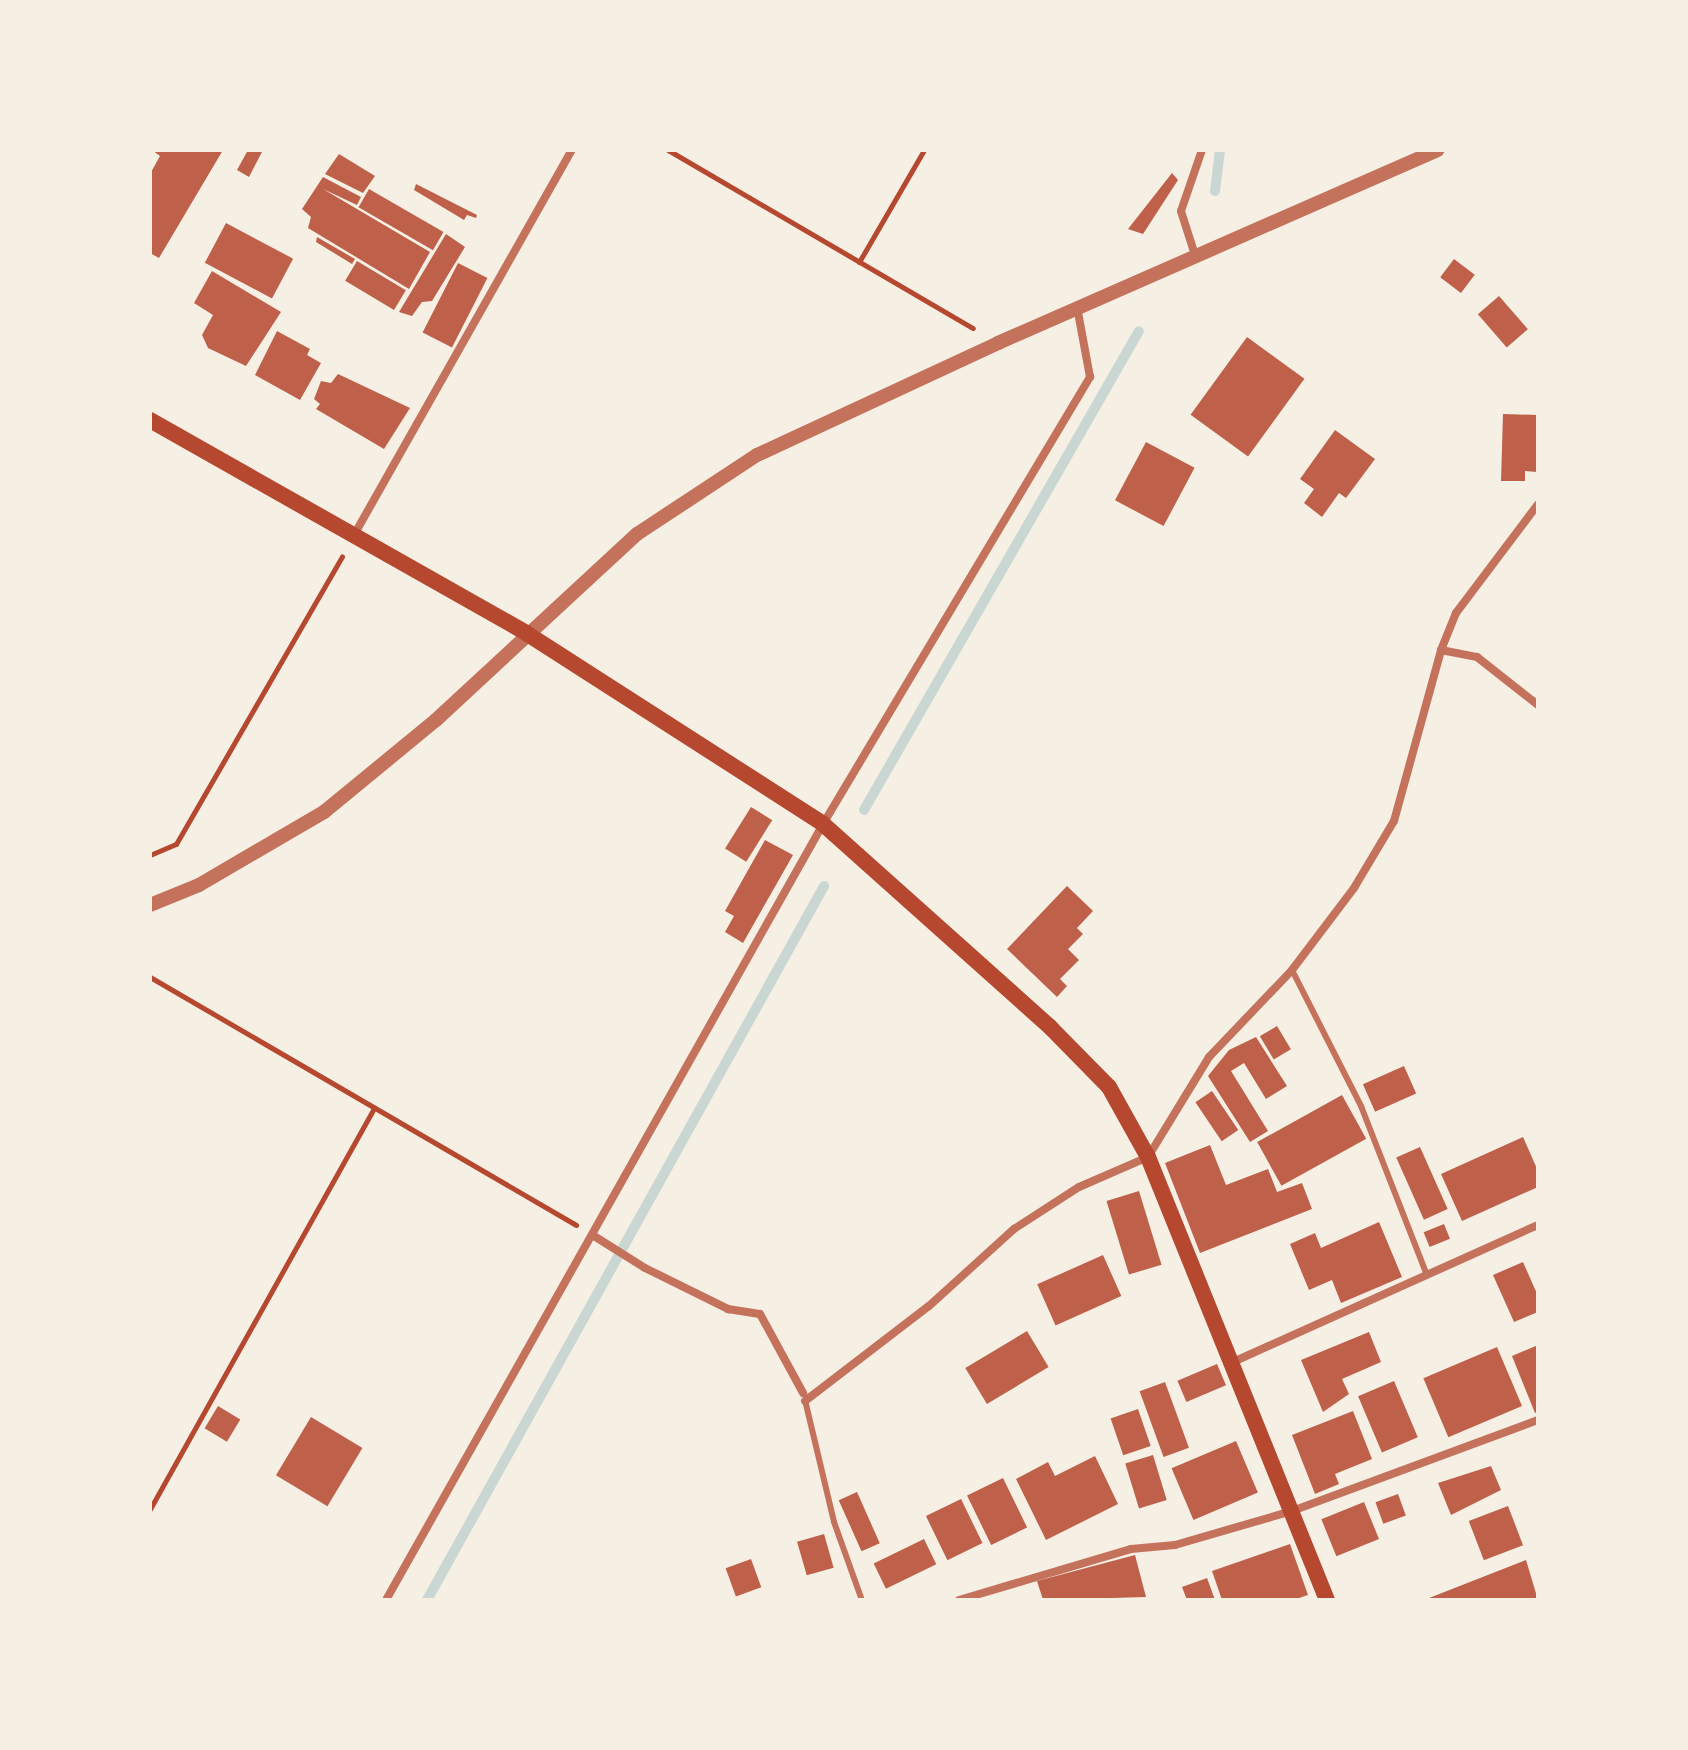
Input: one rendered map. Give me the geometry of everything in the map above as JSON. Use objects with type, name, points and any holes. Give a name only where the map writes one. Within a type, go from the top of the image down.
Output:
[{"type":"main road","points":[[150,420],[526,633],[829,829],[871,862],[1109,1087],[1148,1157],[1327,1600]]},
{"type":"street","points":[[354,535],[572,150]]},
{"type":"street","points":[[1195,255],[1181,211],[1202,150]]},
{"type":"street","points":[[150,905],[199,885],[324,812],[436,720],[526,633],[637,534],[757,455],[1077,307],[1438,150]]},
{"type":"street","points":[[386,1600],[1090,377],[1077,307]]},
{"type":"street","points":[[594,1236],[645,1268],[728,1309],[760,1314],[791,1364],[804,1397],[929,1306],[1014,1229],[1079,1187],[1148,1157],[1209,1057],[1292,970],[1354,888],[1394,821],[1441,650],[1456,613],[1537,508]]},
{"type":"street","points":[[1441,650],[1477,657],[1538,705]]},
{"type":"street","points":[[1233,1362],[1538,1225]]},
{"type":"street","points":[[959,1600],[1131,1549],[1175,1545],[1292,1511],[1538,1420]]},
{"type":"lane","points":[[1292,970],[1361,1106],[1427,1275]]},
{"type":"lane","points":[[804,1397],[834,1522],[862,1600]]},
{"type":"path","points":[[668,150],[998,343]]},
{"type":"path","points":[[859,262],[924,150]]},
{"type":"path","points":[[150,855],[176,844],[354,535]]},
{"type":"path","points":[[150,977],[373,1110],[594,1236]]},
{"type":"path","points":[[150,1509],[373,1110]]},
{"type":"building","points":[[152,150],[223,150],[159,258],[150,253],[150,174],[160,156]]},
{"type":"building","points":[[248,150],[263,150],[249,177],[237,170]]},
{"type":"building","points":[[339,154],[375,176],[363,193],[325,174]]},
{"type":"building","points":[[1172,173],[1178,180],[1143,234],[1128,229]]},
{"type":"building","points":[[323,177],[361,197],[357,205],[323,189],[430,252],[409,289],[308,228],[311,217],[302,209]]},
{"type":"building","points":[[416,184],[477,215],[476,218],[467,215],[464,220],[414,190]]},
{"type":"building","points":[[369,189],[443,232],[433,250],[358,207]]},
{"type":"building","points":[[226,223],[293,259],[272,298],[205,263]]},
{"type":"building","points":[[446,234],[465,247],[432,301],[422,302],[412,316],[399,312]]},
{"type":"building","points":[[317,237],[355,259],[352,264],[316,242]]},
{"type":"building","points":[[1454,259],[1475,275],[1461,293],[1440,277]]},
{"type":"building","points":[[357,261],[406,290],[394,310],[345,281]]},
{"type":"building","points":[[458,263],[487,278],[452,347],[423,332]]},
{"type":"building","points":[[212,271],[281,312],[246,366],[208,348],[202,335],[213,315],[194,303]]},
{"type":"building","points":[[1499,296],[1528,329],[1507,348],[1478,314]]},
{"type":"building","points":[[277,331],[310,349],[307,355],[321,363],[300,400],[255,375]]},
{"type":"building","points":[[1247,337],[1304,379],[1248,456],[1191,415]]},
{"type":"building","points":[[338,374],[410,408],[384,449],[316,409],[320,404],[314,399],[321,381],[331,383]]},
{"type":"building","points":[[1503,414],[1538,415],[1537,472],[1525,471],[1525,481],[1501,481]]},
{"type":"building","points":[[1335,430],[1375,459],[1346,498],[1339,493],[1322,517],[1304,503],[1314,489],[1300,479]]},
{"type":"building","points":[[1146,442],[1195,468],[1164,526],[1115,500]]},
{"type":"building","points":[[751,807],[772,820],[746,862],[725,849]]},
{"type":"building","points":[[765,840],[793,855],[743,943],[725,932],[734,916],[725,911]]},
{"type":"building","points":[[1067,886],[1093,911],[1077,928],[1083,934],[1068,949],[1079,960],[1060,979],[1067,986],[1057,997],[1007,949]]},
{"type":"building","points":[[1277,1026],[1291,1049],[1274,1059],[1260,1036]]},
{"type":"building","points":[[1256,1037],[1287,1086],[1266,1099],[1244,1063],[1231,1071],[1268,1131],[1250,1142],[1208,1076],[1229,1050]]},
{"type":"building","points":[[1404,1066],[1416,1093],[1375,1112],[1363,1084]]},
{"type":"building","points":[[1212,1091],[1238,1130],[1222,1141],[1195,1102]]},
{"type":"building","points":[[1342,1095],[1366,1139],[1281,1186],[1257,1142]]},
{"type":"building","points":[[1523,1137],[1538,1171],[1538,1187],[1462,1221],[1441,1174]]},
{"type":"building","points":[[1210,1145],[1226,1185],[1268,1169],[1277,1192],[1302,1183],[1312,1209],[1200,1253],[1165,1163]]},
{"type":"building","points":[[1420,1147],[1448,1209],[1424,1220],[1396,1158]]},
{"type":"building","points":[[1139,1191],[1162,1265],[1129,1275],[1106,1201]]},
{"type":"building","points":[[1379,1222],[1402,1277],[1341,1303],[1332,1280],[1309,1290],[1290,1244],[1315,1233],[1321,1248]]},
{"type":"building","points":[[1444,1224],[1450,1239],[1430,1247],[1424,1232]]},
{"type":"building","points":[[1103,1255],[1121,1296],[1056,1325],[1037,1284]]},
{"type":"building","points":[[1523,1262],[1538,1296],[1538,1312],[1514,1322],[1493,1275]]},
{"type":"building","points":[[1027,1331],[1049,1367],[987,1404],[965,1368]]},
{"type":"building","points":[[1369,1332],[1381,1362],[1342,1379],[1349,1394],[1323,1412],[1301,1360]]},
{"type":"building","points":[[1538,1345],[1538,1412],[1535,1413],[1512,1356]]},
{"type":"building","points":[[1497,1347],[1522,1406],[1448,1437],[1423,1378]]},
{"type":"building","points":[[1217,1364],[1226,1385],[1186,1402],[1177,1381]]},
{"type":"building","points":[[1394,1381],[1418,1437],[1382,1452],[1358,1396]]},
{"type":"building","points":[[1165,1382],[1189,1448],[1164,1457],[1140,1391]]},
{"type":"building","points":[[218,1406],[240,1419],[227,1442],[205,1428]]},
{"type":"building","points":[[1138,1409],[1151,1446],[1123,1455],[1111,1418]]},
{"type":"building","points":[[1353,1411],[1372,1459],[1335,1474],[1339,1484],[1315,1494],[1292,1435]]},
{"type":"building","points":[[311,1417],[362,1448],[327,1506],[276,1475]]},
{"type":"building","points":[[1236,1441],[1258,1493],[1193,1520],[1172,1468]]},
{"type":"building","points":[[1153,1455],[1167,1500],[1139,1508],[1125,1463]]},
{"type":"building","points":[[1095,1456],[1118,1504],[1046,1540],[1016,1479],[1048,1462],[1055,1476]]},
{"type":"building","points":[[1491,1466],[1501,1490],[1451,1515],[1438,1483]]},
{"type":"building","points":[[1003,1478],[1027,1527],[991,1545],[967,1496]]},
{"type":"building","points":[[857,1492],[880,1543],[862,1551],[839,1500]]},
{"type":"building","points":[[1398,1494],[1406,1516],[1383,1524],[1375,1502]]},
{"type":"building","points":[[961,1499],[982,1543],[947,1560],[926,1516]]},
{"type":"building","points":[[1364,1502],[1379,1539],[1336,1556],[1321,1519]]},
{"type":"building","points":[[1508,1506],[1523,1545],[1484,1560],[1469,1521]]},
{"type":"building","points":[[824,1534],[834,1568],[807,1575],[797,1542]]},
{"type":"building","points":[[924,1539],[936,1564],[886,1589],[874,1564]]},
{"type":"building","points":[[1290,1544],[1308,1595],[1293,1600],[1222,1600],[1212,1571]]},
{"type":"building","points":[[1135,1555],[1146,1597],[1043,1600],[1037,1581]]},
{"type":"building","points":[[751,1559],[761,1587],[736,1596],[726,1568]]},
{"type":"building","points":[[1526,1560],[1538,1600],[1424,1600]]},
{"type":"building","points":[[1207,1578],[1215,1600],[1187,1600],[1182,1587]]},
{"type":"waterway","points":[[1215,191],[1220,150]]},
{"type":"waterway","points":[[864,810],[1139,331]]},
{"type":"waterway","points":[[427,1600],[824,886]]}]
